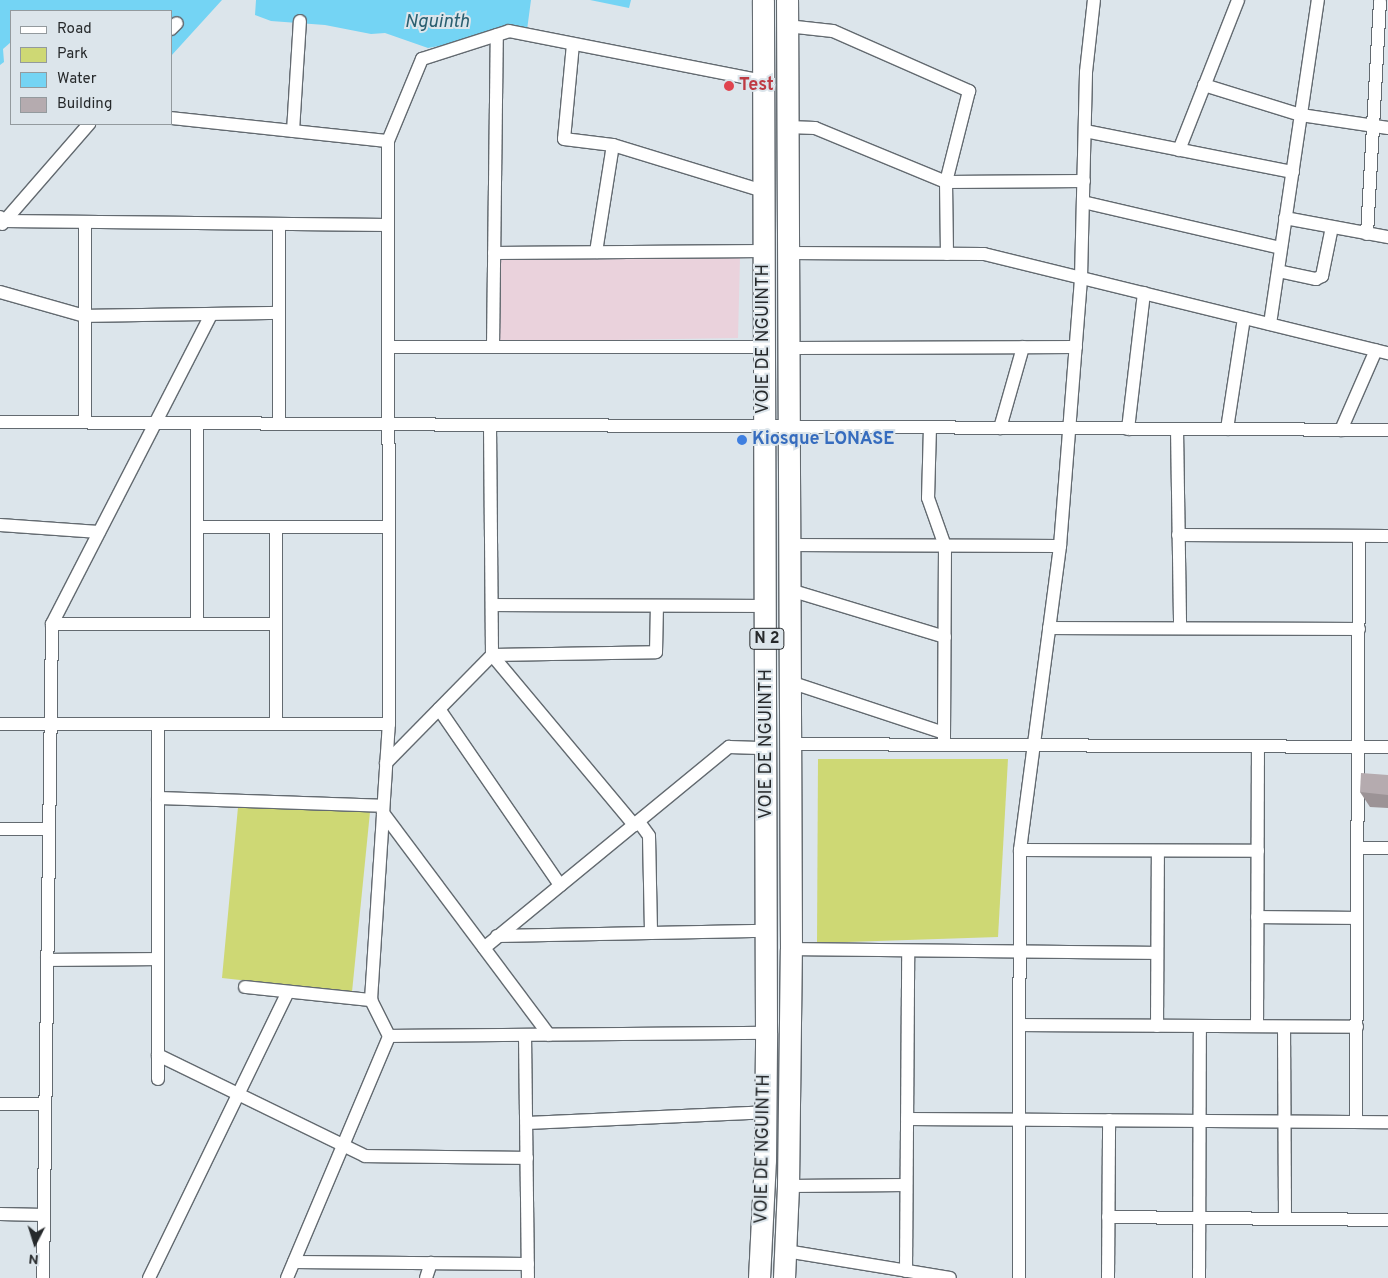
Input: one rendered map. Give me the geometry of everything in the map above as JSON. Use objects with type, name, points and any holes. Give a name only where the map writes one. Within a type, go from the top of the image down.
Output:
[{"type":"highway","name":"VOIE DE NGUINTH","points":[[759,1278],[766,1112],[767,606],[764,426],[763,0]]},
{"type":"highway","name":"VOIE DE NGUINTH","points":[[784,1278],[788,1186],[791,949],[787,0]]},
{"type":"street","points":[[1018,1278],[1020,850],[1060,546],[1082,278],[1086,72],[1094,0]]},
{"type":"street","points":[[1178,150],[1238,0]]},
{"type":"street","points":[[1270,324],[1318,0]]},
{"type":"street","points":[[1379,0],[1388,6]]},
{"type":"street","points":[[1367,234],[1379,0]]},
{"type":"street","points":[[293,130],[300,21]]},
{"type":"street","points":[[787,26],[833,31],[969,91],[946,182],[947,254]]},
{"type":"street","points":[[287,1278],[389,1036],[371,1000],[389,724],[388,141],[422,59],[509,32],[763,81]]},
{"type":"street","points":[[493,347],[497,36]]},
{"type":"street","points":[[573,44],[564,139],[613,145],[763,191]]},
{"type":"street","points":[[1204,85],[1301,115],[1372,124],[1388,128]]},
{"type":"street","points":[[172,118],[388,141]]},
{"type":"street","points":[[1,221],[88,125]]},
{"type":"street","points":[[788,128],[815,128],[946,182],[1084,182]]},
{"type":"street","points":[[1086,131],[1293,172]]},
{"type":"street","points":[[596,252],[613,145]]},
{"type":"street","points":[[1083,202],[1281,248]]},
{"type":"street","points":[[1286,218],[1388,237]]},
{"type":"street","points":[[1,221],[388,225]]},
{"type":"street","points":[[85,222],[85,422]]},
{"type":"street","points":[[279,224],[279,424]]},
{"type":"street","points":[[1278,271],[1316,278],[1322,276],[1332,227]]},
{"type":"street","points":[[494,253],[764,251]]},
{"type":"street","points":[[788,253],[984,254],[1382,351],[1341,430]]},
{"type":"street","points":[[0,292],[85,316],[279,313]]},
{"type":"street","points":[[1128,428],[1144,293]]},
{"type":"street","points":[[43,1278],[52,624],[158,423],[211,314]]},
{"type":"street","points":[[1227,429],[1244,318]]},
{"type":"street","points":[[388,347],[764,347]]},
{"type":"street","points":[[1000,428],[1023,347]]},
{"type":"street","points":[[789,348],[1076,347]]},
{"type":"street","points":[[0,422],[1388,430]]},
{"type":"street","points":[[197,423],[197,624]]},
{"type":"street","points":[[490,425],[492,655],[650,836],[651,933]]},
{"type":"street","points":[[930,427],[928,498],[946,546],[944,739]]},
{"type":"street","points":[[1177,429],[1180,628]]},
{"type":"street","points":[[0,525],[99,532]]},
{"type":"street","points":[[197,527],[388,527]]},
{"type":"street","points":[[276,527],[276,724]]},
{"type":"street","points":[[1178,535],[1388,536]]},
{"type":"street","points":[[1356,1121],[1359,536]]},
{"type":"street","points":[[790,544],[1060,546]]},
{"type":"street","points":[[790,590],[945,637]]},
{"type":"street","points":[[492,605],[767,606]]},
{"type":"street","points":[[386,763],[492,655],[656,652],[657,606]]},
{"type":"street","points":[[52,624],[276,624]]},
{"type":"street","points":[[1049,628],[1359,629]]},
{"type":"street","points":[[790,682],[944,739]]},
{"type":"street","points":[[439,709],[560,885]]},
{"type":"street","points":[[0,724],[389,724]]},
{"type":"street","points":[[158,724],[158,1079]]},
{"type":"street","points":[[790,744],[944,739],[1034,746],[1388,747]]},
{"type":"street","points":[[484,948],[729,747],[766,748]]},
{"type":"street","points":[[1257,1026],[1258,747]]},
{"type":"street","points":[[158,798],[383,810]]},
{"type":"street","points":[[383,810],[549,1035]]},
{"type":"street","points":[[0,829],[49,829]]},
{"type":"street","points":[[1358,848],[1388,848]]},
{"type":"street","points":[[1020,850],[1258,851]]},
{"type":"street","points":[[1157,1026],[1158,850]]},
{"type":"street","points":[[1257,917],[1357,918]]},
{"type":"street","points":[[497,936],[766,931]]},
{"type":"street","points":[[791,949],[1157,953]]},
{"type":"street","points":[[906,1271],[908,951]]},
{"type":"street","points":[[47,960],[158,959]]},
{"type":"street","points":[[245,987],[371,1000]]},
{"type":"street","points":[[149,1278],[288,992]]},
{"type":"street","points":[[1020,1025],[1357,1027]]},
{"type":"street","points":[[1198,1278],[1200,1026]]},
{"type":"street","points":[[1284,1027],[1285,1218]]},
{"type":"street","points":[[389,1036],[766,1033]]},
{"type":"street","points":[[526,1035],[528,1278]]},
{"type":"street","points":[[158,1055],[365,1156],[527,1158]]},
{"type":"street","points":[[0,1104],[45,1104]]},
{"type":"street","points":[[527,1123],[766,1112]]},
{"type":"street","points":[[907,1119],[1388,1122]]},
{"type":"street","points":[[1108,1278],[1109,1120]]},
{"type":"street","points":[[788,1186],[906,1185]]},
{"type":"street","points":[[0,1214],[44,1215]]},
{"type":"street","points":[[1108,1217],[1388,1220]]},
{"type":"street","points":[[786,1251],[880,1274],[906,1271],[945,1278]]},
{"type":"street","points":[[294,1262],[528,1264]]},
{"type":"street","points":[[426,1278],[431,1264]]},
{"type":"shaded area","points":[[740,258],[738,338],[498,342],[500,260]]},
{"type":"green space","points":[[818,759],[1008,759],[998,937],[817,943]]},
{"type":"green space","points":[[238,807],[370,812],[352,992],[222,978]]},
{"type":"water","points":[[0,0],[222,0],[172,55],[172,10],[10,10],[10,43],[3,49],[4,62],[0,65]]},
{"type":"water","name":"Nguinth","points":[[256,0],[531,0],[527,30],[428,48],[385,33],[371,34],[325,25],[271,21],[255,15]]},
{"type":"water","points":[[590,0],[631,0],[629,8]]},
{"type":"building","points":[[1361,773],[1388,775],[1388,795],[1360,792]]},
{"type":"place","name":"Test","points":[[729,86]]},
{"type":"place","name":"Kiosque LONASE","points":[[742,440]]}]
